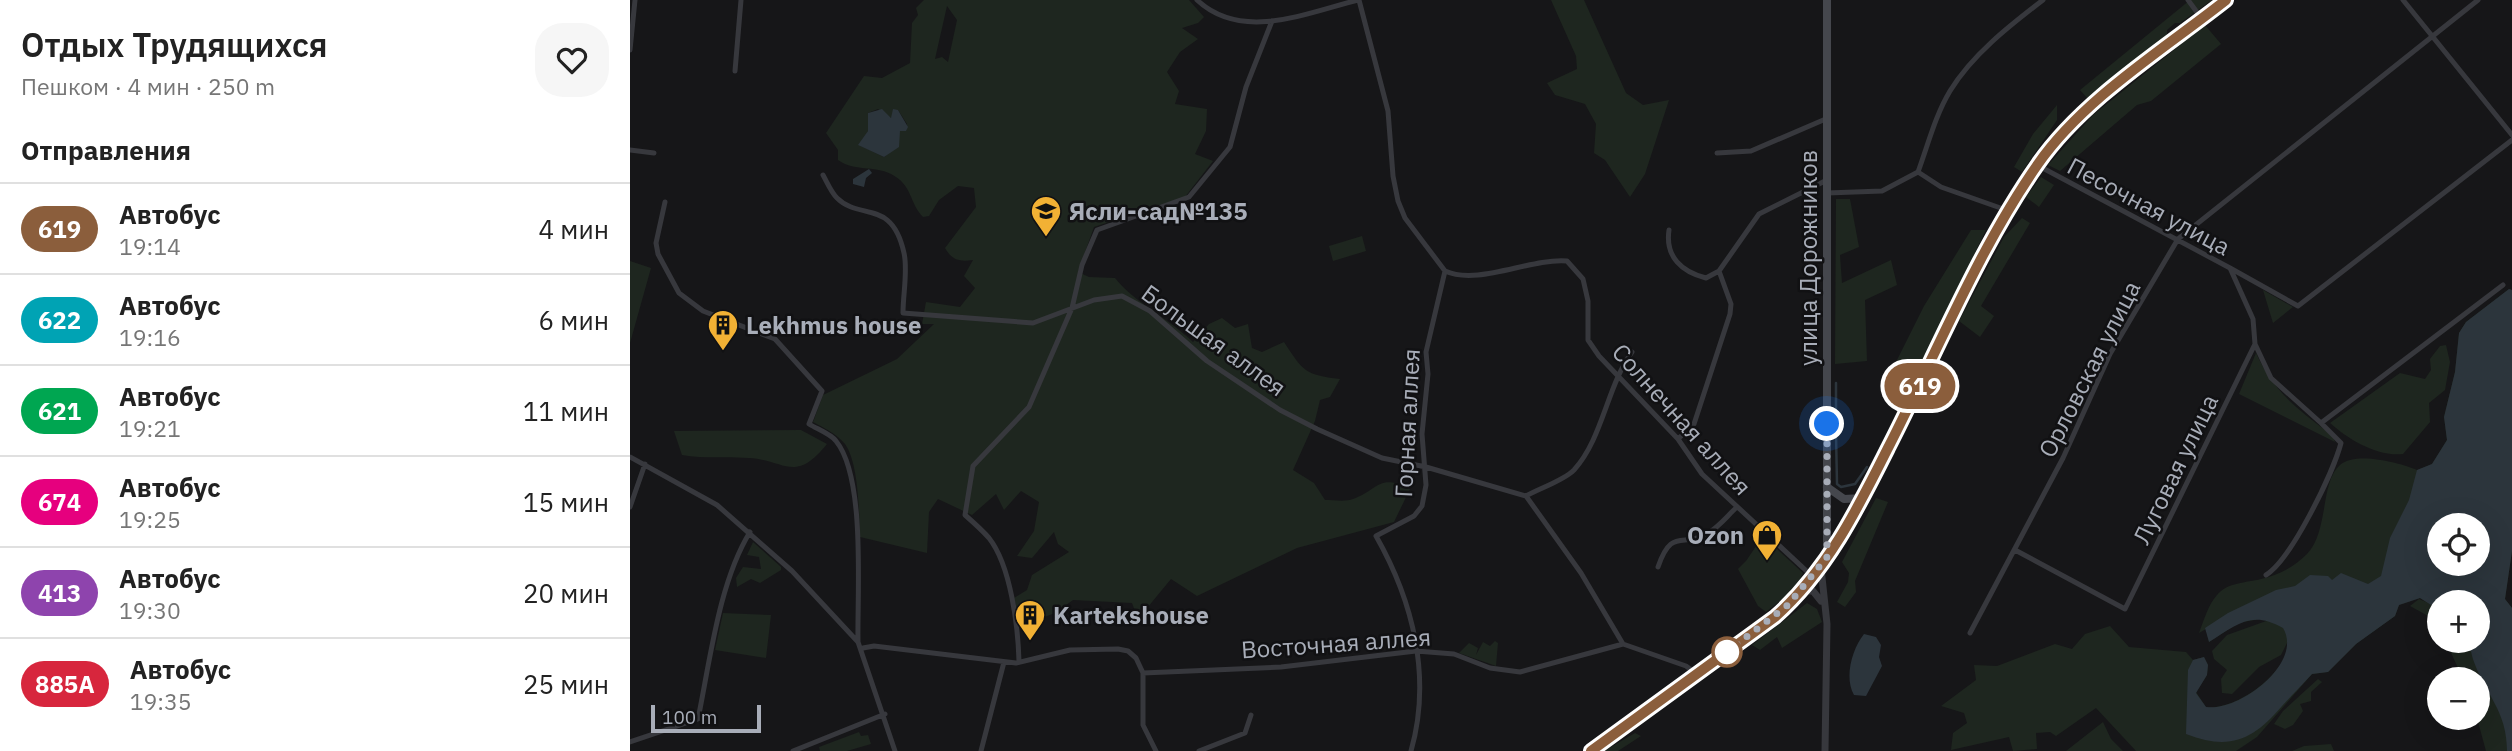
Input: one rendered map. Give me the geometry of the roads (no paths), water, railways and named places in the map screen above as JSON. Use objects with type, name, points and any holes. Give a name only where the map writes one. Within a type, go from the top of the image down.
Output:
[{"type":"main road","name":"улица Дорожников","points":[[1827,0],[1827,557]]},
{"type":"main road","points":[[1591,751],[1775,617],[1813,578],[1863,498],[2009,211],[2037,164],[2087,110],[2226,0]]},
{"type":"main road","points":[[1827,487],[1844,499],[1863,498]]},
{"type":"street","points":[[630,50],[635,0]]},
{"type":"street","points":[[735,71],[741,0]]},
{"type":"street","points":[[1197,0],[1219,15],[1238,22],[1272,21],[1358,0],[1388,111],[1392,176],[1398,201],[1405,218],[1445,271]]},
{"type":"street","points":[[1827,193],[1882,191],[1918,172],[1943,104],[1962,74],[1997,38],[2043,0]]},
{"type":"street","points":[[2188,0],[2202,19]]},
{"type":"street","points":[[2230,268],[2298,306],[2512,138],[2403,0]]},
{"type":"street","name":"Орловская улица","points":[[1970,633],[2063,458],[2110,354],[2178,239],[2478,0]]},
{"type":"street","points":[[1019,661],[1018,631],[1009,586],[990,540],[965,515],[973,466],[1029,407],[1072,308],[1082,265],[1097,230],[1189,197],[1230,147],[1246,88],[1272,21]]},
{"type":"street","points":[[1717,153],[1751,151],[1828,118]]},
{"type":"street","points":[[630,150],[654,153]]},
{"type":"street","name":"Песочная улица","points":[[2037,164],[2230,268],[2253,319],[2255,344],[2271,378],[2341,443],[2337,459],[2293,546],[2279,567],[2266,575]]},
{"type":"street","points":[[1918,172],[1941,187],[2009,211]]},
{"type":"street","name":"Большая аллея","points":[[823,175],[836,197],[845,204],[883,216],[895,228],[905,255],[903,313],[1024,323],[1042,320],[1112,296],[1122,296],[1150,311],[1207,360],[1280,410],[1382,458],[1426,467],[1526,496]]},
{"type":"street","points":[[1670,230],[1669,248],[1678,265],[1691,274],[1706,278],[1719,271],[1759,214],[1828,180]]},
{"type":"street","points":[[665,202],[656,243],[679,293],[703,311],[775,339],[821,391],[809,425],[835,439],[848,462],[855,494],[858,642]]},
{"type":"street","name":"Солнечная аллея","points":[[1445,271],[1454,275],[1479,274],[1553,260],[1567,261],[1583,279],[1588,301],[1588,340],[1678,439],[1702,474],[1813,578]]},
{"type":"street","name":"Горная аллея","points":[[1411,751],[1420,707],[1410,610],[1376,536],[1414,516],[1422,506],[1426,467],[1422,434],[1428,374],[1426,352],[1445,271]]},
{"type":"street","points":[[1678,439],[1695,424],[1730,314],[1731,304],[1719,271]]},
{"type":"street","points":[[2321,423],[2503,285]]},
{"type":"street","name":"Луговая улица","points":[[2015,550],[2126,609],[2255,344]]},
{"type":"street","points":[[1632,352],[1620,369],[1582,459],[1572,472],[1526,496],[1581,573],[1623,644],[1686,666],[1697,674]]},
{"type":"street","points":[[630,457],[718,505],[750,532],[858,642],[863,648],[895,751]]},
{"type":"street","points":[[630,508],[645,464]]},
{"type":"street","points":[[1658,566],[1663,551],[1676,539],[1699,538],[1710,533],[1737,507]]},
{"type":"street","points":[[630,742],[698,719],[724,598],[740,548],[750,532]]},
{"type":"street","points":[[1821,568],[1826,624],[1825,751]]},
{"type":"street","points":[[1802,591],[1813,591],[1819,595],[1823,605]]},
{"type":"street","name":"Восточная аллея","points":[[1143,673],[1281,667],[1416,651],[1454,654],[1504,672],[1520,672],[1623,644]]},
{"type":"street","points":[[863,648],[874,646],[1004,662],[1070,650],[1128,651],[1136,658],[1143,673],[1143,725],[1156,751]]},
{"type":"street","points":[[981,751],[1004,662]]},
{"type":"street","points":[[793,751],[885,714]]},
{"type":"street","points":[[1199,751],[1245,733],[1251,715]]},
{"type":"waterway","points":[[1836,383],[1836,417]]},
{"type":"waterway","points":[[1836,434],[1837,484],[1841,487],[1855,484],[1867,467]]},
{"type":"place","name":"Ясли-сад№135","points":[[1046,238]]},
{"type":"place","name":"Lekhmus house","points":[[723,352]]},
{"type":"place","name":"Ozon","points":[[1767,562]]},
{"type":"place","name":"Kartekshouse","points":[[1030,642]]}]
